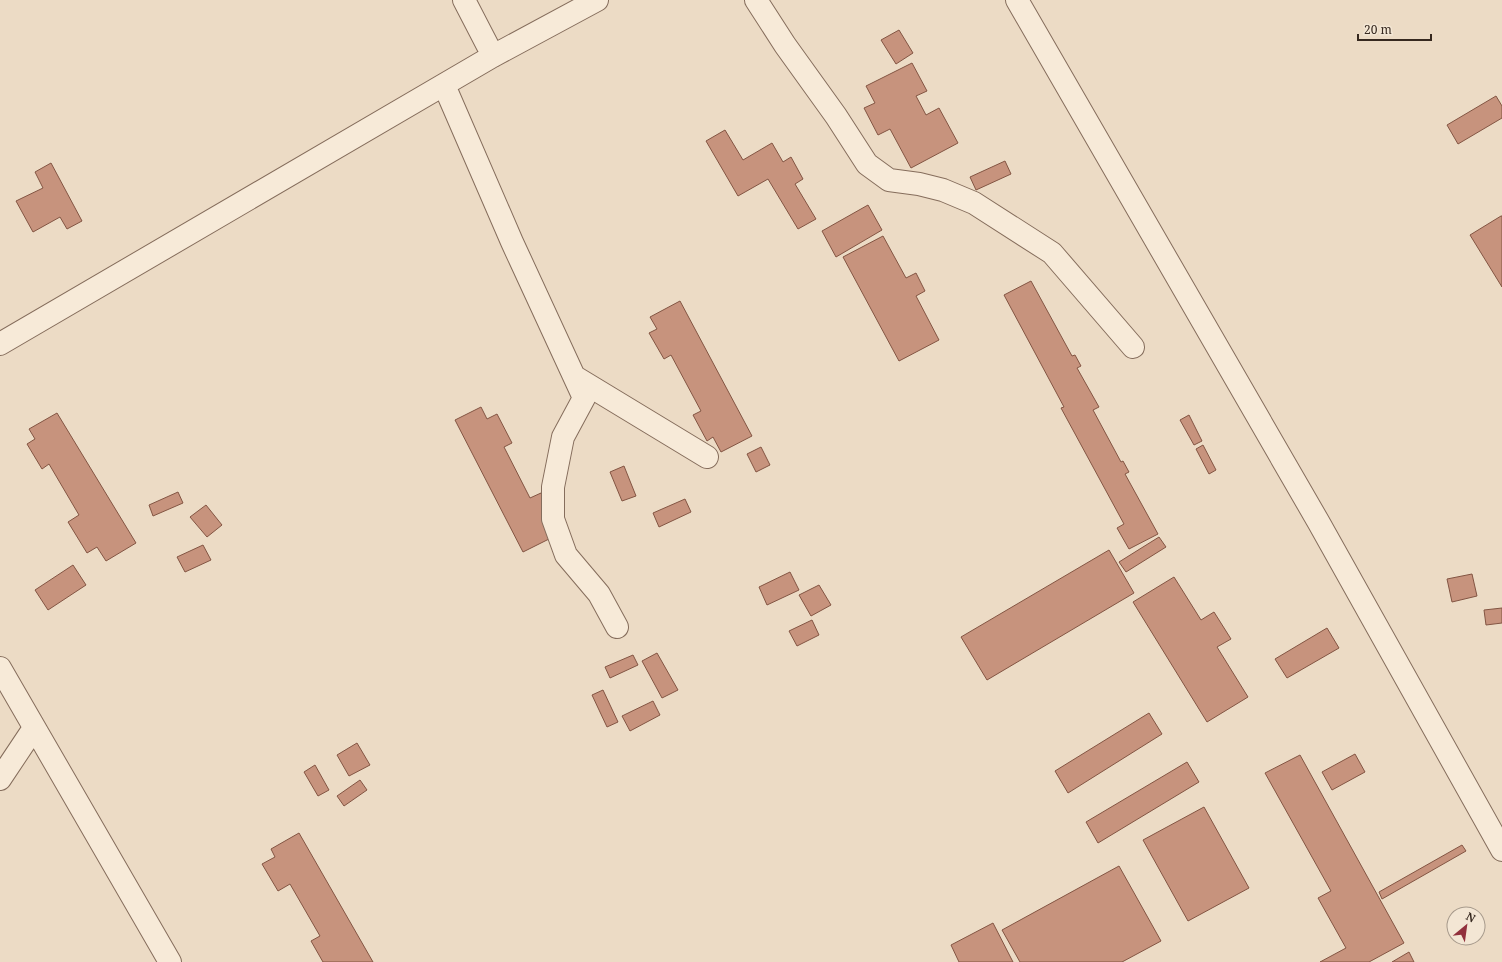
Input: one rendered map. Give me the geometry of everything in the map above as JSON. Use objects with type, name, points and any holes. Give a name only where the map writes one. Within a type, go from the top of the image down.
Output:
[{"type":"street","points":[[464,0],[493,56]]},
{"type":"street","points":[[0,344],[493,56],[597,0]]},
{"type":"street","points":[[756,0],[784,45],[836,116],[867,164],[889,180],[919,184],[942,190],[974,203],[1052,254],[1133,347]]},
{"type":"street","points":[[1017,0],[1319,523],[1502,850]]},
{"type":"street","points":[[444,85],[512,242],[584,398],[563,437],[553,487],[553,519],[566,555],[599,594],[617,627]]},
{"type":"street","points":[[575,377],[707,457]]},
{"type":"street","points":[[0,668],[170,962]]},
{"type":"street","points":[[0,779],[34,728]]},
{"type":"building","points":[[899,30],[913,53],[896,64],[881,40]]},
{"type":"building","points":[[912,63],[927,91],[916,96],[926,115],[939,108],[958,143],[911,168],[890,129],[878,135],[864,108],[875,103],[866,86]]},
{"type":"building","points":[[1496,96],[1502,106],[1502,118],[1458,144],[1447,125]]},
{"type":"building","points":[[725,130],[743,160],[772,143],[783,162],[791,157],[803,179],[795,184],[816,219],[798,229],[768,179],[738,196],[706,141]]},
{"type":"building","points":[[1005,161],[1011,174],[976,190],[970,177]]},
{"type":"building","points":[[51,163],[82,221],[67,229],[60,217],[33,232],[16,201],[43,188],[35,172]]},
{"type":"building","points":[[868,205],[882,230],[836,257],[822,231]]},
{"type":"building","points":[[1502,216],[1502,287],[1470,235]]},
{"type":"building","points":[[883,236],[906,278],[916,273],[925,291],[916,296],[939,340],[899,361],[843,257]]},
{"type":"building","points":[[1031,281],[1072,356],[1075,355],[1081,366],[1077,368],[1099,407],[1093,410],[1121,462],[1123,461],[1129,472],[1125,474],[1158,534],[1129,549],[1117,528],[1124,524],[1061,408],[1064,407],[1004,295]]},
{"type":"building","points":[[680,301],[752,436],[721,452],[713,437],[707,441],[693,415],[701,411],[671,355],[664,359],[649,333],[657,329],[650,317]]},
{"type":"building","points":[[481,407],[487,419],[497,414],[512,443],[504,447],[530,498],[541,493],[555,520],[551,538],[523,552],[455,420]]},
{"type":"building","points":[[57,413],[136,543],[106,561],[97,547],[87,553],[68,522],[79,515],[49,464],[42,469],[27,444],[35,439],[29,429]]},
{"type":"building","points":[[1189,415],[1202,441],[1194,445],[1180,420]]},
{"type":"building","points":[[1203,445],[1216,470],[1209,474],[1196,449]]},
{"type":"building","points":[[761,447],[770,465],[756,472],[747,454]]},
{"type":"building","points":[[624,466],[636,496],[622,501],[610,472]]},
{"type":"building","points":[[178,492],[183,503],[153,516],[149,505]]},
{"type":"building","points":[[685,499],[691,512],[659,527],[653,513]]},
{"type":"building","points":[[206,505],[222,525],[207,537],[190,517]]},
{"type":"building","points":[[1159,537],[1166,547],[1126,572],[1119,562]]},
{"type":"building","points":[[203,545],[211,560],[185,572],[177,557]]},
{"type":"building","points":[[1109,550],[1134,593],[987,680],[961,637]]},
{"type":"building","points":[[73,565],[86,585],[48,610],[35,590]]},
{"type":"building","points":[[790,572],[799,590],[767,605],[759,587]]},
{"type":"building","points":[[1472,574],[1477,596],[1452,602],[1447,579]]},
{"type":"building","points":[[1174,577],[1201,620],[1214,612],[1231,639],[1217,647],[1248,697],[1207,722],[1133,602]]},
{"type":"building","points":[[819,585],[831,605],[811,616],[799,595]]},
{"type":"building","points":[[1502,608],[1502,623],[1486,625],[1484,610]]},
{"type":"building","points":[[812,620],[819,635],[797,646],[789,631]]},
{"type":"building","points":[[1327,628],[1339,648],[1287,678],[1275,659]]},
{"type":"building","points":[[657,653],[678,690],[662,698],[642,661]]},
{"type":"building","points":[[633,655],[638,665],[610,678],[605,667]]},
{"type":"building","points":[[603,690],[618,722],[607,727],[592,695]]},
{"type":"building","points":[[653,701],[660,715],[630,731],[622,716]]},
{"type":"building","points":[[1149,713],[1162,734],[1068,793],[1055,771]]},
{"type":"building","points":[[357,743],[370,765],[349,776],[337,755]]},
{"type":"building","points":[[1355,754],[1365,772],[1332,790],[1322,772]]},
{"type":"building","points":[[1300,755],[1404,943],[1369,962],[1320,962],[1346,948],[1318,898],[1331,891],[1265,773]]},
{"type":"building","points":[[1187,762],[1199,782],[1098,843],[1086,822]]},
{"type":"building","points":[[315,765],[329,790],[318,796],[304,772]]},
{"type":"building","points":[[360,780],[367,790],[344,806],[337,796]]},
{"type":"building","points":[[1204,807],[1249,888],[1188,921],[1143,840]]},
{"type":"building","points":[[299,833],[373,962],[323,962],[311,941],[320,936],[290,884],[278,891],[262,864],[275,857],[271,849]]},
{"type":"building","points":[[1462,845],[1466,851],[1382,899],[1379,892]]},
{"type":"building","points":[[1119,866],[1161,941],[1122,962],[1020,962],[1002,930]]},
{"type":"building","points":[[993,923],[1013,962],[959,962],[951,945]]},
{"type":"building","points":[[1409,952],[1414,962],[1392,962]]}]
